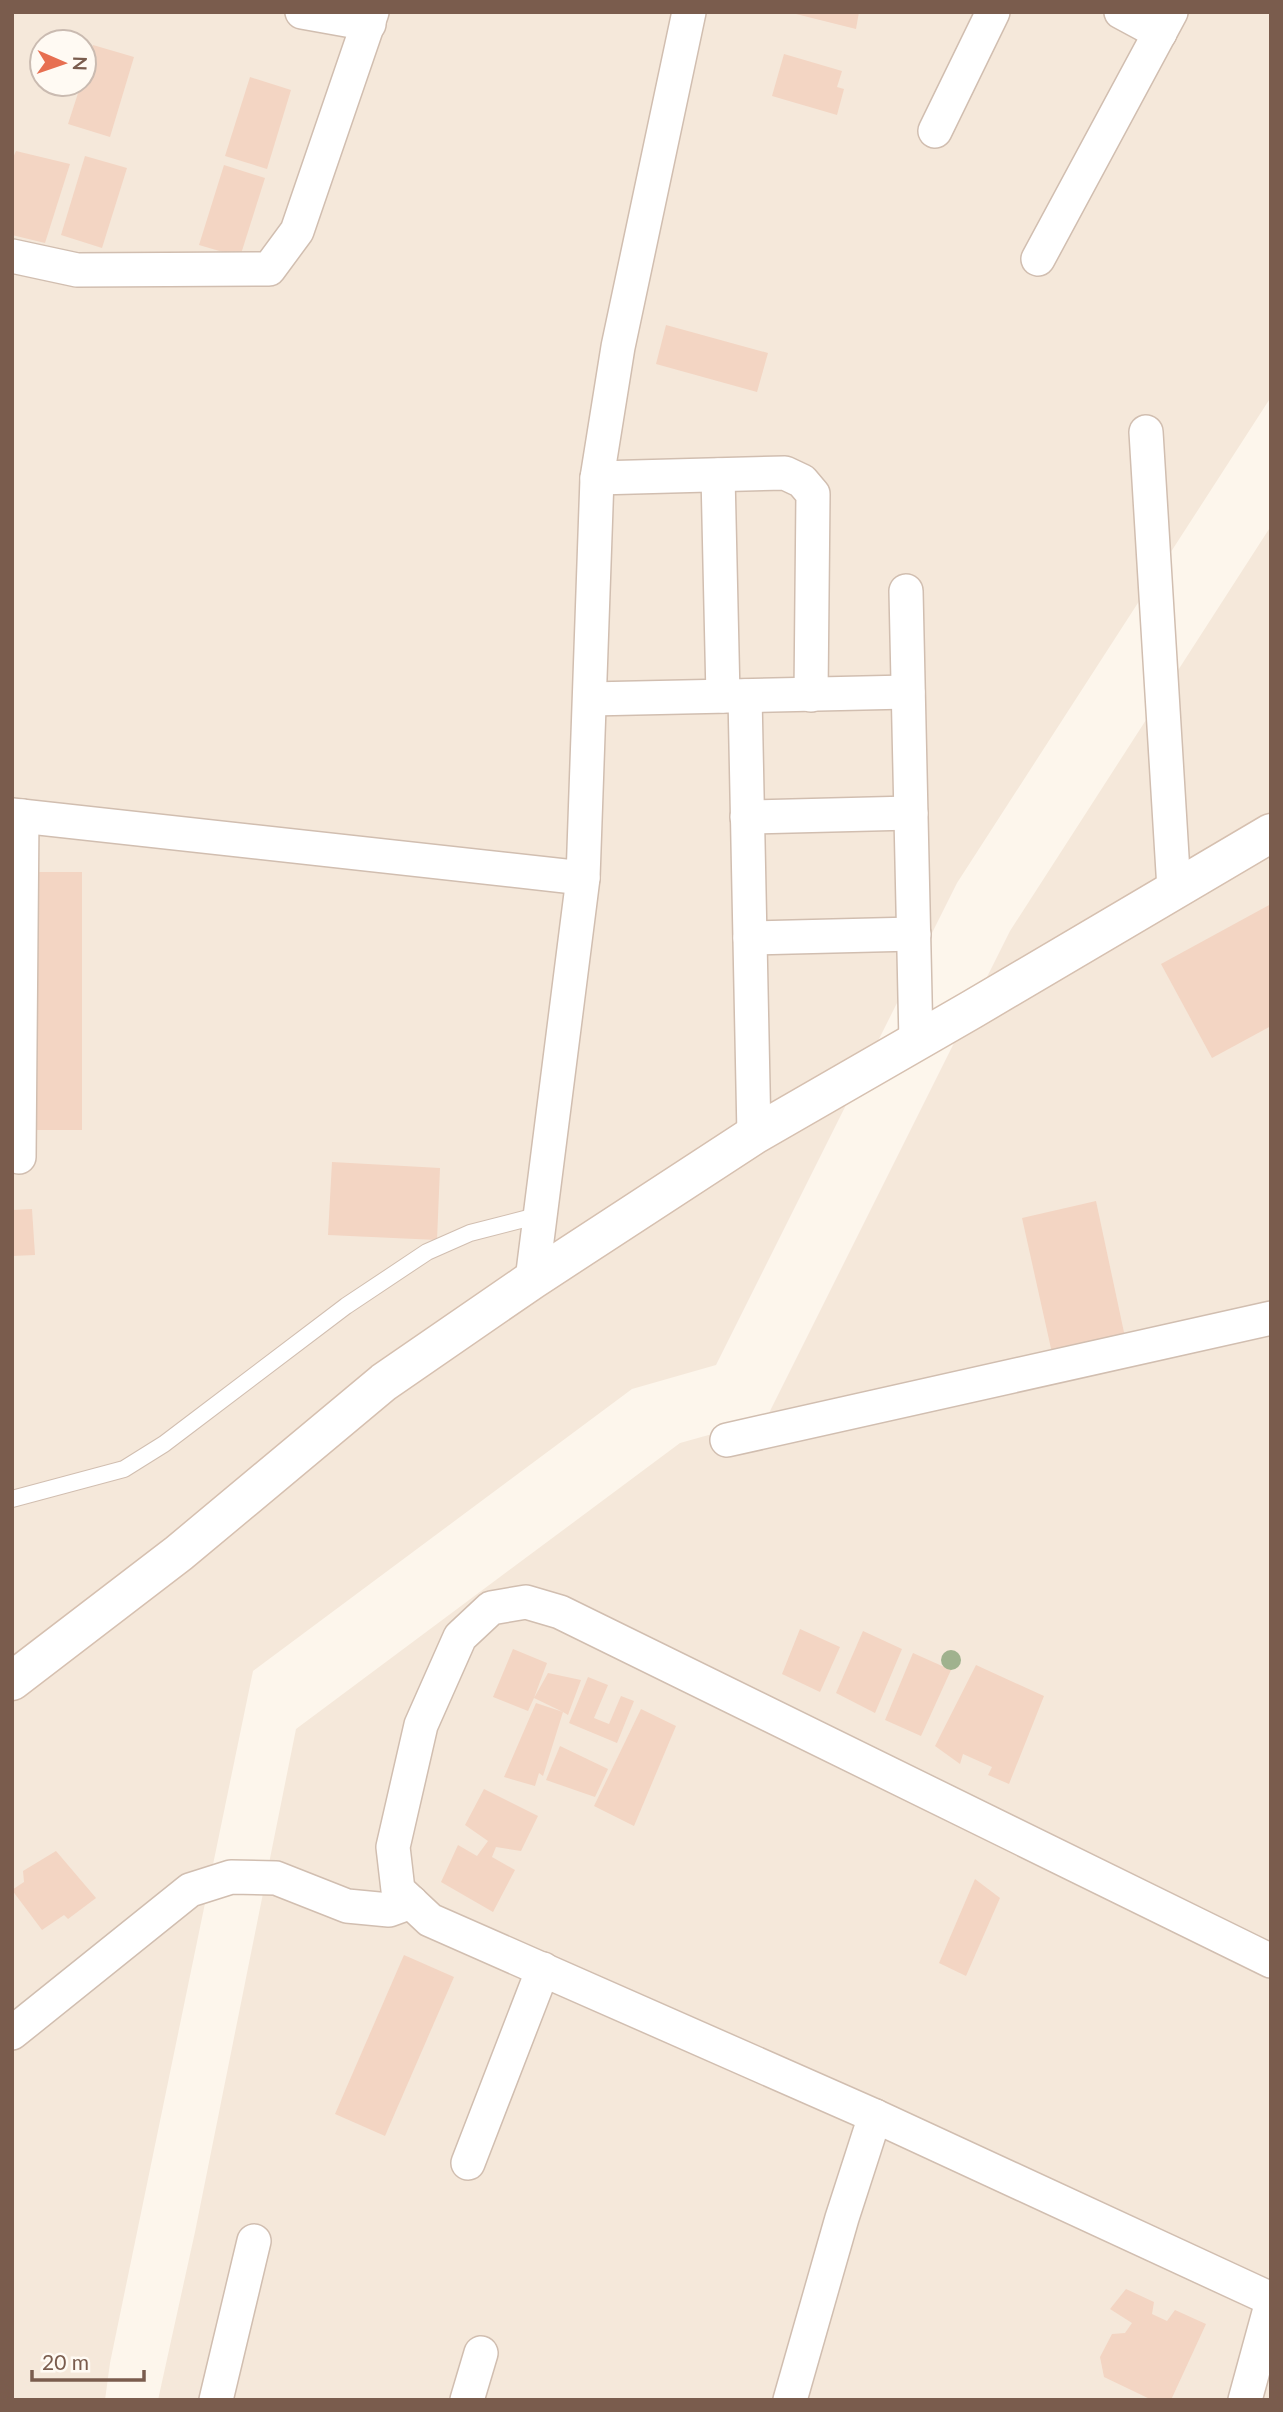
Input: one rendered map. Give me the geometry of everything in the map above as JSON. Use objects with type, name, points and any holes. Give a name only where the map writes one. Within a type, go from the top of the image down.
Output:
[{"type":"street","points":[[12,256],[77,270],[269,269],[297,232],[371,18],[302,12]]},
{"type":"street","points":[[532,1280],[583,878],[597,478],[618,347],[689,12]]},
{"type":"street","points":[[935,131],[993,12]]},
{"type":"street","points":[[1038,259],[1166,23],[1121,12]]},
{"type":"street","points":[[1146,432],[1174,889]]},
{"type":"street","points":[[597,478],[785,473],[802,481],[813,494],[811,695]]},
{"type":"street","points":[[718,475],[734,696],[747,817],[754,1135]]},
{"type":"street","points":[[906,591],[916,1042]]},
{"type":"street","points":[[590,699],[908,692]]},
{"type":"street","points":[[747,817],[911,813]]},
{"type":"street","points":[[19,1157],[17,815],[583,878]]},
{"type":"street","points":[[12,1681],[179,1553],[384,1382],[532,1280],[754,1135],[1271,833]]},
{"type":"street","points":[[750,937],[914,934]]},
{"type":"street","points":[[727,1440],[1271,1318]]},
{"type":"street","points":[[1271,1961],[560,1612],[526,1602],[491,1608],[460,1637],[421,1725],[393,1847],[398,1891],[430,1920],[875,2116],[1271,2299]]},
{"type":"street","points":[[12,2033],[190,1890],[230,1877],[275,1878],[347,1906],[389,1910],[411,1902]]},
{"type":"street","points":[[468,2162],[543,1969]]},
{"type":"street","points":[[800,2396],[842,2218],[875,2116]]},
{"type":"street","points":[[216,2400],[254,2241]]},
{"type":"street","points":[[1245,2400],[1271,2305]]},
{"type":"street","points":[[467,2400],[481,2353]]},
{"type":"lane","points":[[12,1499],[124,1469],[164,1444],[345,1306],[427,1252],[470,1233],[540,1215]]},
{"type":"shaded area","points":[[12,12],[1271,12],[1271,397],[957,883],[716,1365],[632,1389],[253,1671],[110,2363],[105,2400],[12,2400]]},
{"type":"shaded area","points":[[1271,526],[1271,2400],[158,2400],[195,2232],[296,1729],[680,1443],[766,1419],[1010,931]]},
{"type":"building","points":[[788,12],[859,12],[856,29]]},
{"type":"building","points":[[98,46],[134,57],[110,137],[68,124],[76,98],[98,98]]},
{"type":"building","points":[[784,54],[842,71],[837,87],[844,89],[837,115],[772,96]]},
{"type":"building","points":[[250,77],[291,90],[267,169],[225,156]]},
{"type":"building","points":[[16,151],[70,164],[45,243],[12,235],[12,160]]},
{"type":"building","points":[[85,156],[127,168],[102,248],[61,235]]},
{"type":"building","points":[[224,165],[265,178],[240,257],[199,245]]},
{"type":"building","points":[[666,325],[768,353],[757,392],[656,364]]},
{"type":"building","points":[[27,872],[82,872],[82,1130],[26,1130]]},
{"type":"building","points":[[1271,904],[1271,1026],[1212,1058],[1161,964]]},
{"type":"building","points":[[332,1162],[440,1168],[437,1240],[328,1235]]},
{"type":"building","points":[[1096,1201],[1125,1337],[1052,1353],[1022,1218]]},
{"type":"building","points":[[32,1209],[35,1255],[12,1256],[12,1210]]},
{"type":"building","points":[[800,1629],[840,1647],[820,1692],[782,1674]]},
{"type":"building","points":[[863,1631],[902,1649],[875,1713],[836,1693]]},
{"type":"building","points":[[513,1649],[547,1663],[528,1711],[493,1697]]},
{"type":"building","points":[[913,1653],[951,1670],[921,1736],[885,1720]]},
{"type":"building","points":[[976,1665],[1044,1696],[1009,1784],[988,1775],[992,1767],[963,1754],[960,1764],[935,1746]]},
{"type":"building","points":[[548,1673],[581,1680],[568,1715],[534,1698]]},
{"type":"building","points":[[588,1677],[608,1685],[594,1718],[609,1724],[621,1696],[634,1701],[617,1743],[569,1723]]},
{"type":"building","points":[[536,1703],[563,1712],[543,1776],[539,1773],[535,1786],[504,1777]]},
{"type":"building","points":[[641,1709],[676,1726],[634,1826],[594,1806]]},
{"type":"building","points":[[560,1746],[608,1769],[595,1797],[546,1780]]},
{"type":"building","points":[[484,1789],[538,1816],[521,1851],[496,1847],[492,1857],[515,1870],[493,1912],[441,1882],[458,1845],[477,1856],[488,1841],[465,1825]]},
{"type":"building","points":[[56,1851],[96,1898],[68,1919],[64,1915],[42,1930],[12,1890],[24,1882],[23,1871]]},
{"type":"building","points":[[975,1879],[1000,1898],[966,1976],[939,1963]]},
{"type":"building","points":[[404,1955],[454,1977],[385,2136],[335,2114]]},
{"type":"building","points":[[1126,2289],[1154,2302],[1152,2314],[1167,2321],[1175,2310],[1206,2324],[1171,2400],[1152,2400],[1104,2377],[1100,2357],[1112,2334],[1125,2333],[1132,2323],[1110,2309]]}]
